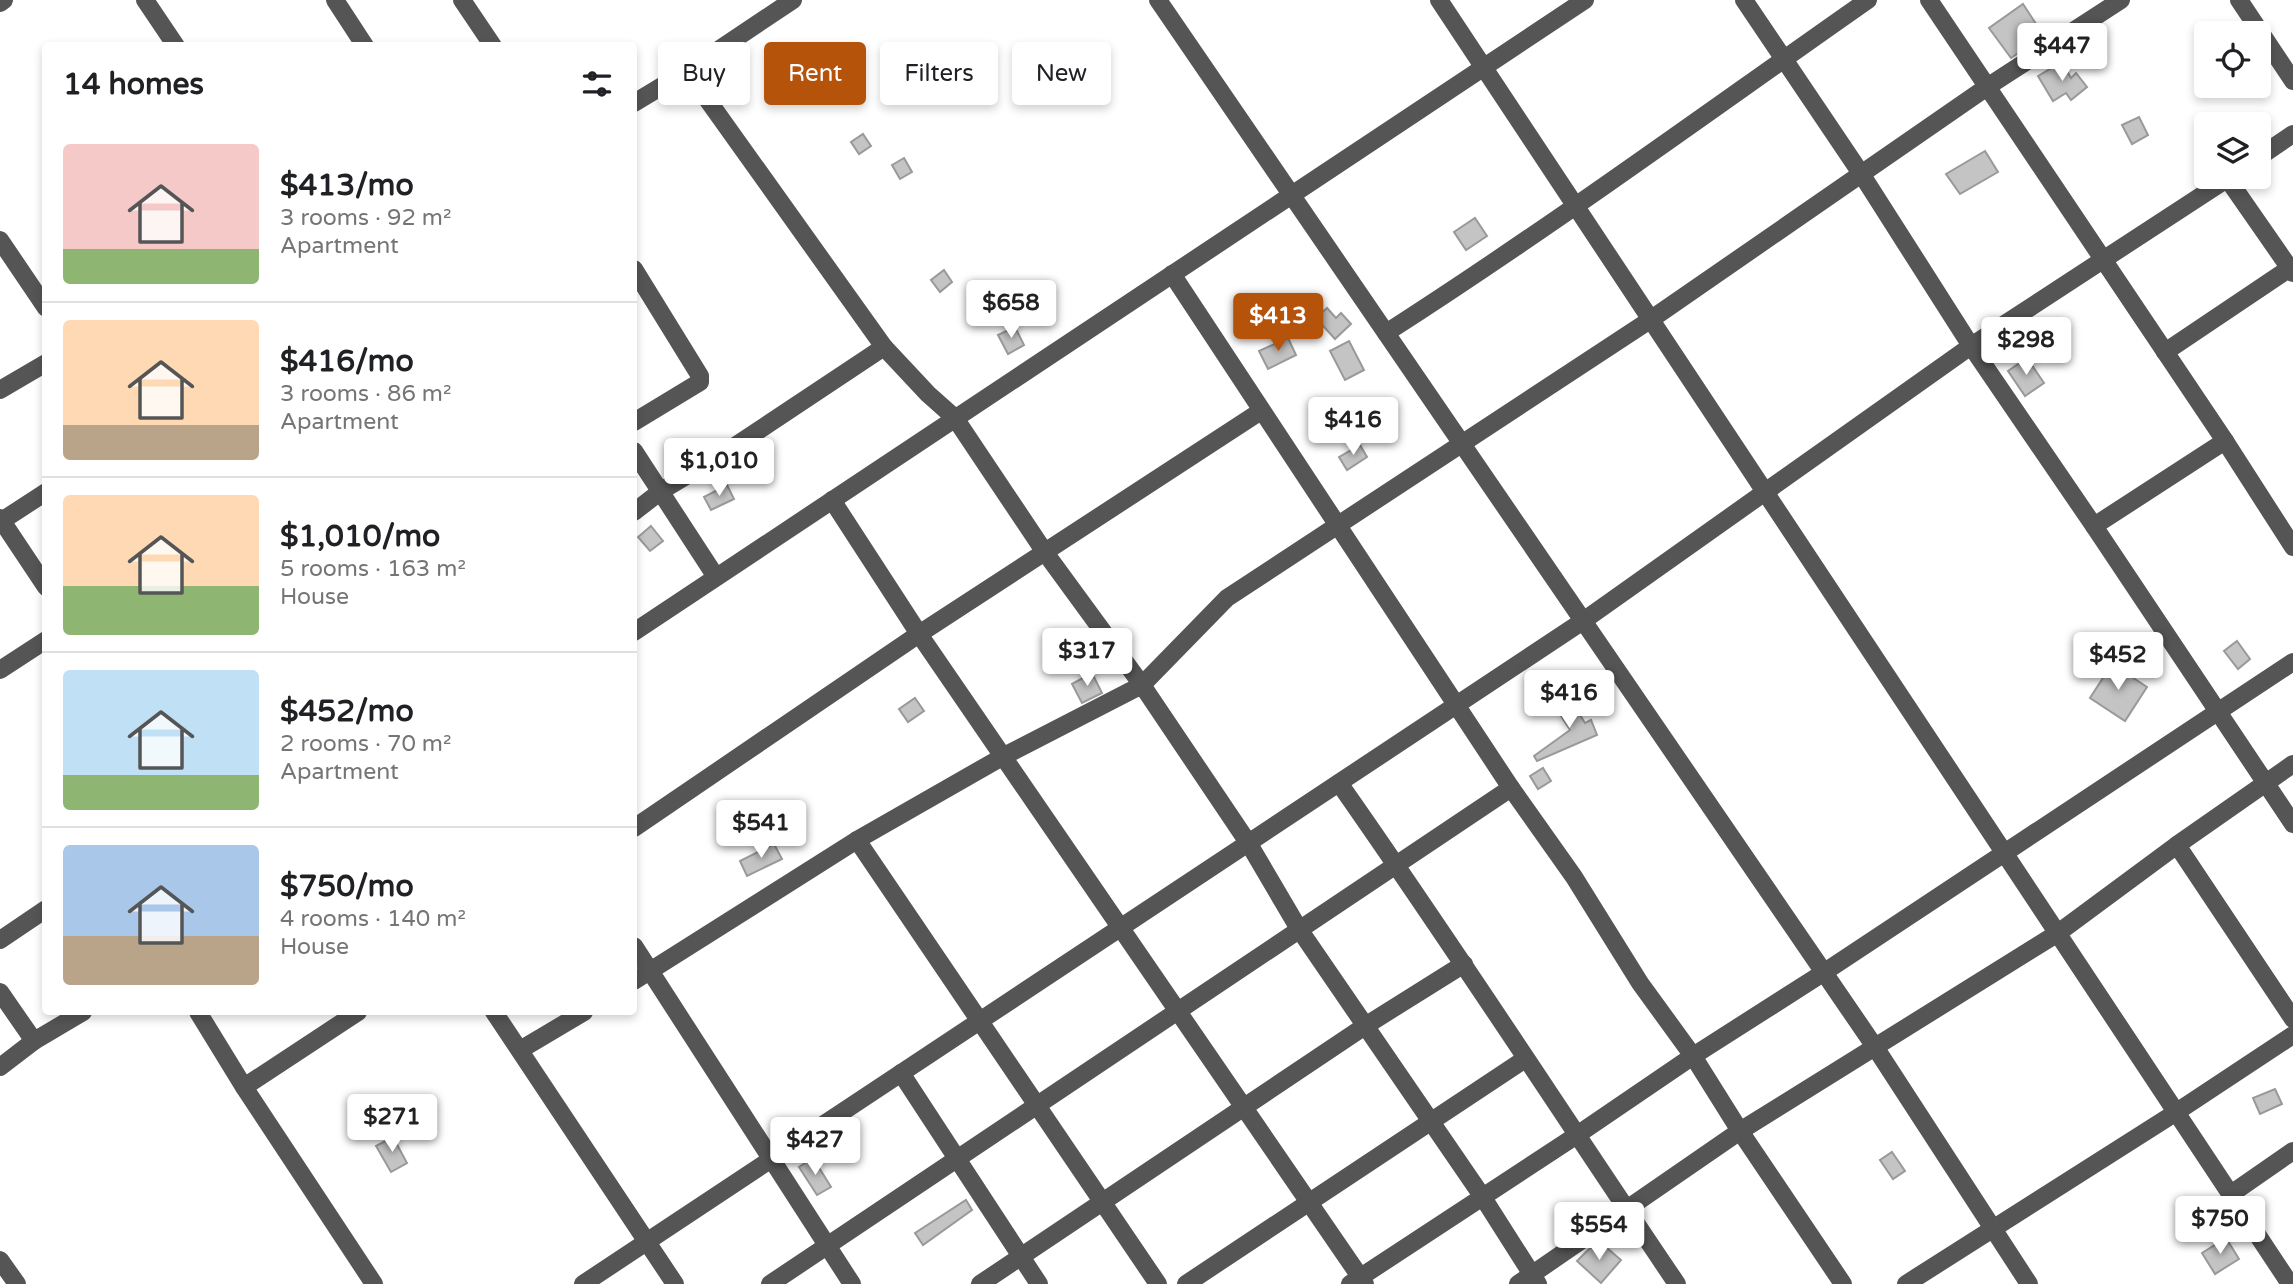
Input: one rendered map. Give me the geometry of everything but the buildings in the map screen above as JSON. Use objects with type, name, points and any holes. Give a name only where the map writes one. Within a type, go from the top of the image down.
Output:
[{"type":"street","points":[[145,0],[173,42]]},
{"type":"street","points":[[335,0],[362,42]]},
{"type":"street","points":[[462,0],[490,42]]},
{"type":"street","points":[[730,42],[793,0]]},
{"type":"street","points":[[1439,0],[2290,1284]]},
{"type":"street","points":[[637,630],[1586,0]]},
{"type":"street","points":[[1744,0],[1862,175],[1971,346],[2293,824]]},
{"type":"street","points":[[1386,333],[1492,265],[1868,0]]},
{"type":"street","points":[[1929,0],[2225,441],[2293,547]]},
{"type":"street","points":[[637,979],[857,840],[1004,756],[1142,685],[1227,598],[1650,320],[1987,87],[2121,0]]},
{"type":"street","points":[[2239,0],[2293,81]]},
{"type":"street","points":[[1164,2],[1292,195],[1875,1047],[2029,1284]]},
{"type":"street","points":[[637,101],[658,89]]},
{"type":"street","points":[[711,105],[884,346],[928,394],[955,418],[1044,551],[1142,685],[1249,844],[1299,929],[1482,1196],[1529,1281],[1740,1131],[2059,933],[2177,845],[2293,764]]},
{"type":"street","points":[[2271,149],[2293,134]]},
{"type":"street","points":[[583,1284],[1583,621],[1971,346],[2210,189]]},
{"type":"street","points":[[2165,352],[2292,269],[2236,189]]},
{"type":"street","points":[[0,240],[42,302]]},
{"type":"street","points":[[1172,274],[1511,788],[1574,877],[1640,983],[1693,1056],[1843,1284]]},
{"type":"street","points":[[637,278],[700,376],[700,382],[637,420]]},
{"type":"street","points":[[637,510],[661,491],[726,452],[884,346]]},
{"type":"street","points":[[0,390],[42,365]]},
{"type":"street","points":[[637,826],[919,634],[1261,411]]},
{"type":"street","points":[[2094,526],[2225,441]]},
{"type":"street","points":[[637,456],[716,577]]},
{"type":"street","points":[[42,494],[1,520],[42,581]]},
{"type":"street","points":[[832,500],[919,634],[1309,1202],[1358,1282],[1693,1056],[2293,662]]},
{"type":"street","points":[[0,670],[42,643]]},
{"type":"street","points":[[1339,783],[1464,964],[1677,1284]]},
{"type":"street","points":[[770,1284],[1511,788]]},
{"type":"street","points":[[857,840],[1158,1284]]},
{"type":"street","points":[[2177,845],[2293,1019]]},
{"type":"street","points":[[0,940],[42,912]]},
{"type":"street","points":[[637,951],[852,1284]]},
{"type":"street","points":[[980,1284],[1365,1026],[1464,964]]},
{"type":"street","points":[[0,992],[34,1041]]},
{"type":"street","points":[[0,1067],[34,1041],[78,1015]]},
{"type":"street","points":[[200,1015],[374,1284]]},
{"type":"street","points":[[244,1087],[353,1015]]},
{"type":"street","points":[[496,1015],[675,1284]]},
{"type":"street","points":[[520,1051],[579,1015]]},
{"type":"street","points":[[1906,1284],[2175,1113],[2293,1034]]},
{"type":"street","points":[[1186,1284],[1525,1059]]},
{"type":"street","points":[[901,1073],[1039,1284]]},
{"type":"street","points":[[2231,1194],[2293,1151]]},
{"type":"street","points":[[0,1260],[16,1284]]}]
